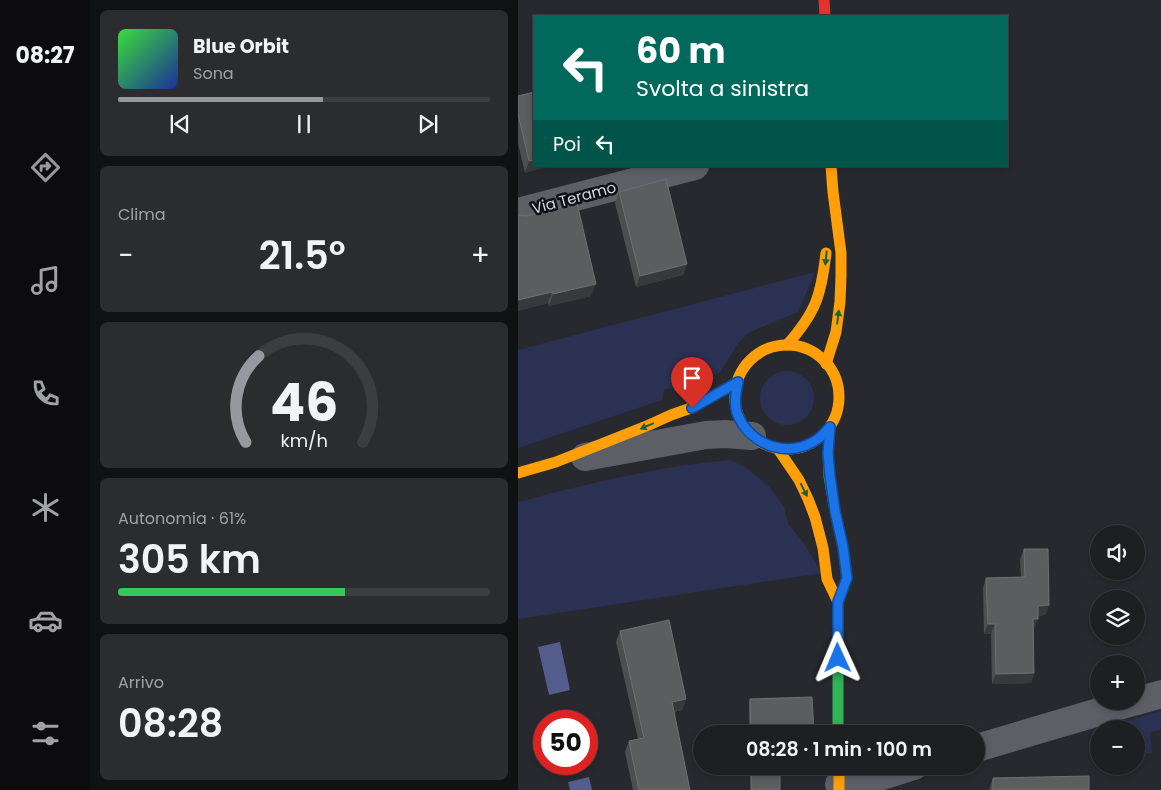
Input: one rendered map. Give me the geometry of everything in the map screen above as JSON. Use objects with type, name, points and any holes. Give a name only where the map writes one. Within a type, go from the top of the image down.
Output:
[{"type":"main road","points":[[824,0],[825,15]]},
{"type":"main road","points":[[826,364],[836,332],[841,276],[831,167]]},
{"type":"main road","points":[[788,346],[809,319],[819,299],[824,276],[833,192]]},
{"type":"main road","points":[[830,427],[820,438],[807,445],[793,449],[778,449],[764,444],[752,436],[742,424],[737,411],[735,397],[743,370],[751,360],[762,352],[774,347],[788,346],[802,348],[816,354],[826,364],[835,378],[839,395],[836,412],[830,427],[828,453],[835,511],[843,547],[847,578],[838,602],[838,725]]},
{"type":"main road","points":[[518,473],[556,462],[692,408],[738,382]]},
{"type":"main road","points":[[778,449],[799,480],[808,499],[823,548],[827,579],[838,602]]},
{"type":"street","name":"Via Teramo","points":[[518,212],[629,175],[688,167]]},
{"type":"street","points":[[556,462],[706,435],[752,436]]},
{"type":"street","points":[[1145,699],[1162,694]]},
{"type":"street","points":[[985,746],[1106,710]]},
{"type":"street","points":[[839,780],[866,781],[885,775]]},
{"type":"shaded area","points":[[815,272],[798,312],[750,332],[739,342],[720,372],[706,379],[664,390],[662,400],[518,448],[518,350]]},
{"type":"shaded area","points":[[787,371],[797,373],[806,379],[812,388],[814,398],[812,408],[806,417],[797,423],[787,425],[777,423],[768,417],[762,408],[760,398],[762,388],[768,379],[777,373]]},
{"type":"shaded area","points":[[730,460],[745,467],[769,486],[784,507],[788,524],[803,542],[822,573],[518,619],[518,502],[630,475],[678,466]]},
{"type":"shaded area","points":[[560,642],[570,690],[549,695],[538,647]]},
{"type":"shaded area","points":[[1161,711],[1161,730],[1150,732],[1152,753],[1145,754],[1145,720],[1130,720]]},
{"type":"shaded area","points":[[589,777],[592,790],[570,790],[568,782]]},
{"type":"building","points":[[533,92],[533,160],[529,161],[518,114],[518,96]]},
{"type":"building","points":[[666,179],[687,264],[640,276],[619,192]]},
{"type":"building","points":[[577,203],[596,284],[518,300],[518,215],[526,216]]},
{"type":"building","points":[[1024,549],[1048,549],[1049,605],[1038,606],[1038,619],[1033,619],[1034,673],[996,674],[995,624],[988,624],[986,578],[1025,577]]},
{"type":"building","points":[[669,620],[686,699],[672,702],[690,790],[639,790],[629,741],[644,738],[620,631]]},
{"type":"building","points":[[812,697],[814,725],[751,725],[750,699]]},
{"type":"building","points":[[751,775],[780,775],[780,790],[752,790]]},
{"type":"building","points":[[1089,776],[1089,790],[993,790],[993,778]]},
{"type":"traffic: fast","points":[[830,427],[829,476],[847,578],[838,602],[838,725]]},
{"type":"traffic: slow","points":[[826,364],[836,332],[841,276],[841,253],[831,167]]},
{"type":"traffic: slow","points":[[787,345],[805,323],[816,303],[822,281],[826,253]]},
{"type":"traffic: slow","points":[[787,345],[807,349],[816,354],[830,368],[835,377],[839,397],[835,417],[830,426],[816,440],[807,445],[787,449],[767,445],[758,440],[744,426],[739,417],[735,397],[739,377],[744,368],[758,354],[767,349],[787,345]]},
{"type":"traffic: slow","points":[[518,473],[556,462],[691,408],[738,382]]},
{"type":"traffic: slow","points":[[778,449],[799,480],[808,499],[823,548],[827,579],[838,602]]},
{"type":"traffic: slow","points":[[839,775],[839,790]]},
{"type":"traffic: jam","points":[[824,0],[825,15]]},
{"type":"route","points":[[692,408],[738,382],[735,397],[737,411],[742,424],[752,436],[764,444],[778,449],[793,449],[807,445],[820,438],[830,427],[828,453],[831,488],[847,578],[838,602],[838,658]]}]
